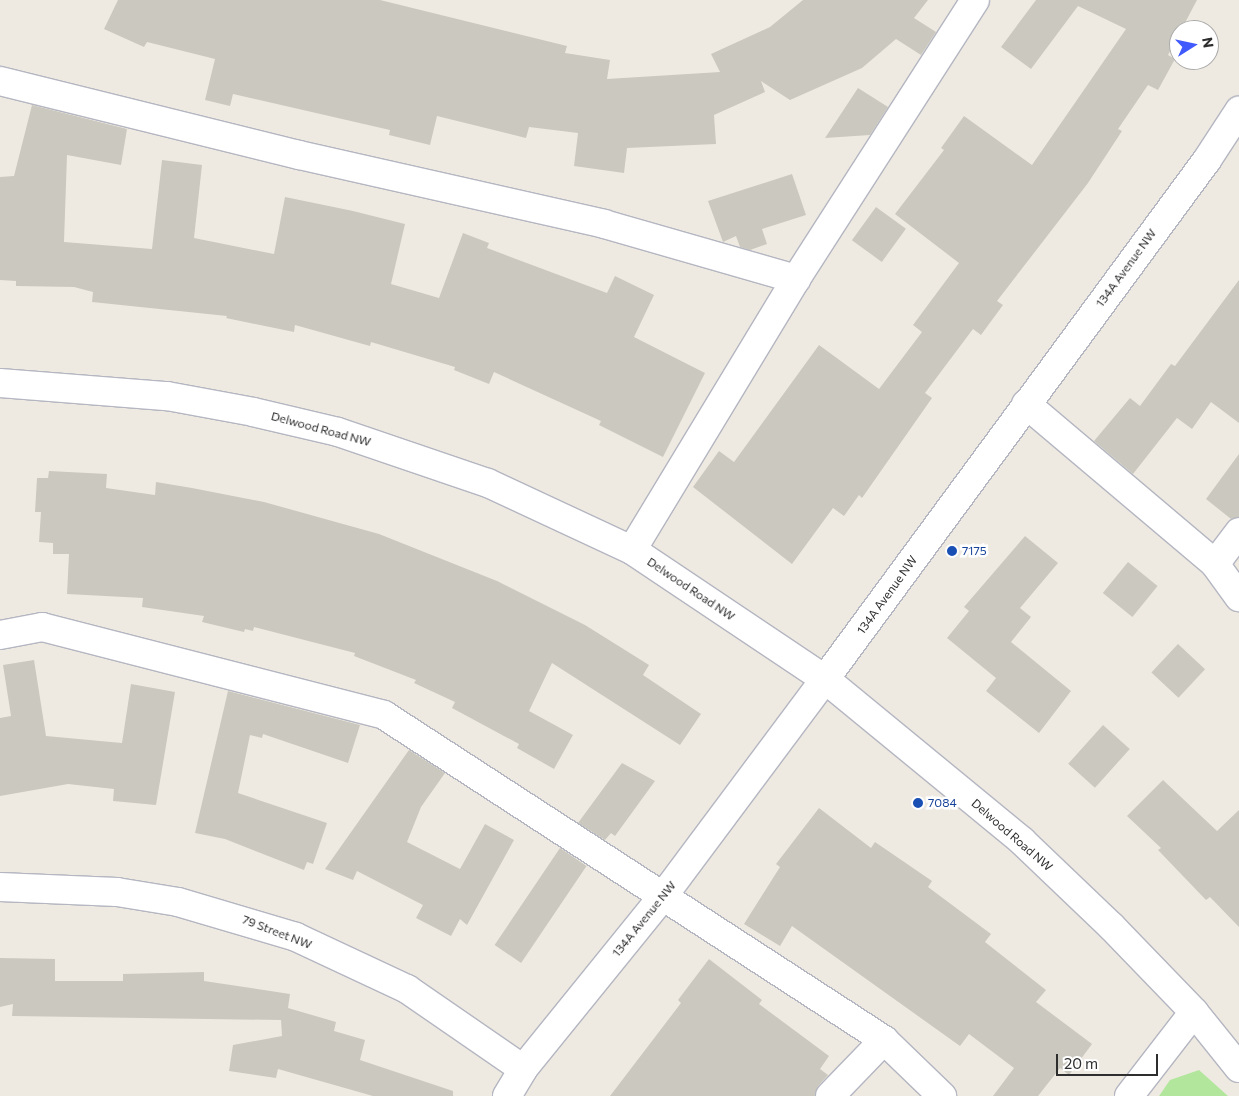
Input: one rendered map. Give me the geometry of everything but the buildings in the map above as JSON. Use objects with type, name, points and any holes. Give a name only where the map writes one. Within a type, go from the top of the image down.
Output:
[{"type":"street","points":[[632,550],[796,279],[975,0]]},
{"type":"street","points":[[0,81],[309,157],[604,224],[796,279]]},
{"type":"street","name":"134A Avenue NW","points":[[507,1096],[523,1069],[664,895],[825,679],[1207,160],[1239,111]]},
{"type":"street","name":"Delwood Road NW","points":[[0,383],[167,396],[254,412],[338,432],[488,483],[632,550],[825,679],[1022,841],[1112,926],[1194,1012],[1239,1068]]},
{"type":"street","points":[[1026,404],[1215,564],[1239,597]]},
{"type":"street","points":[[1215,564],[1239,532]]},
{"type":"street","points":[[0,635],[42,627],[384,715],[664,895],[884,1040],[942,1096]]},
{"type":"street","name":"79 Street NW","points":[[0,887],[64,888],[169,901],[238,917],[296,937],[407,989],[523,1069]]},
{"type":"street","points":[[1129,1096],[1194,1012]]},
{"type":"street","points":[[830,1096],[884,1040]]},
{"type":"green space","points":[[1199,1070],[1228,1096],[1159,1096],[1170,1080]]},
{"type":"place","name":"7175","points":[[952,551]]},
{"type":"place","name":"7084","points":[[918,803]]}]
